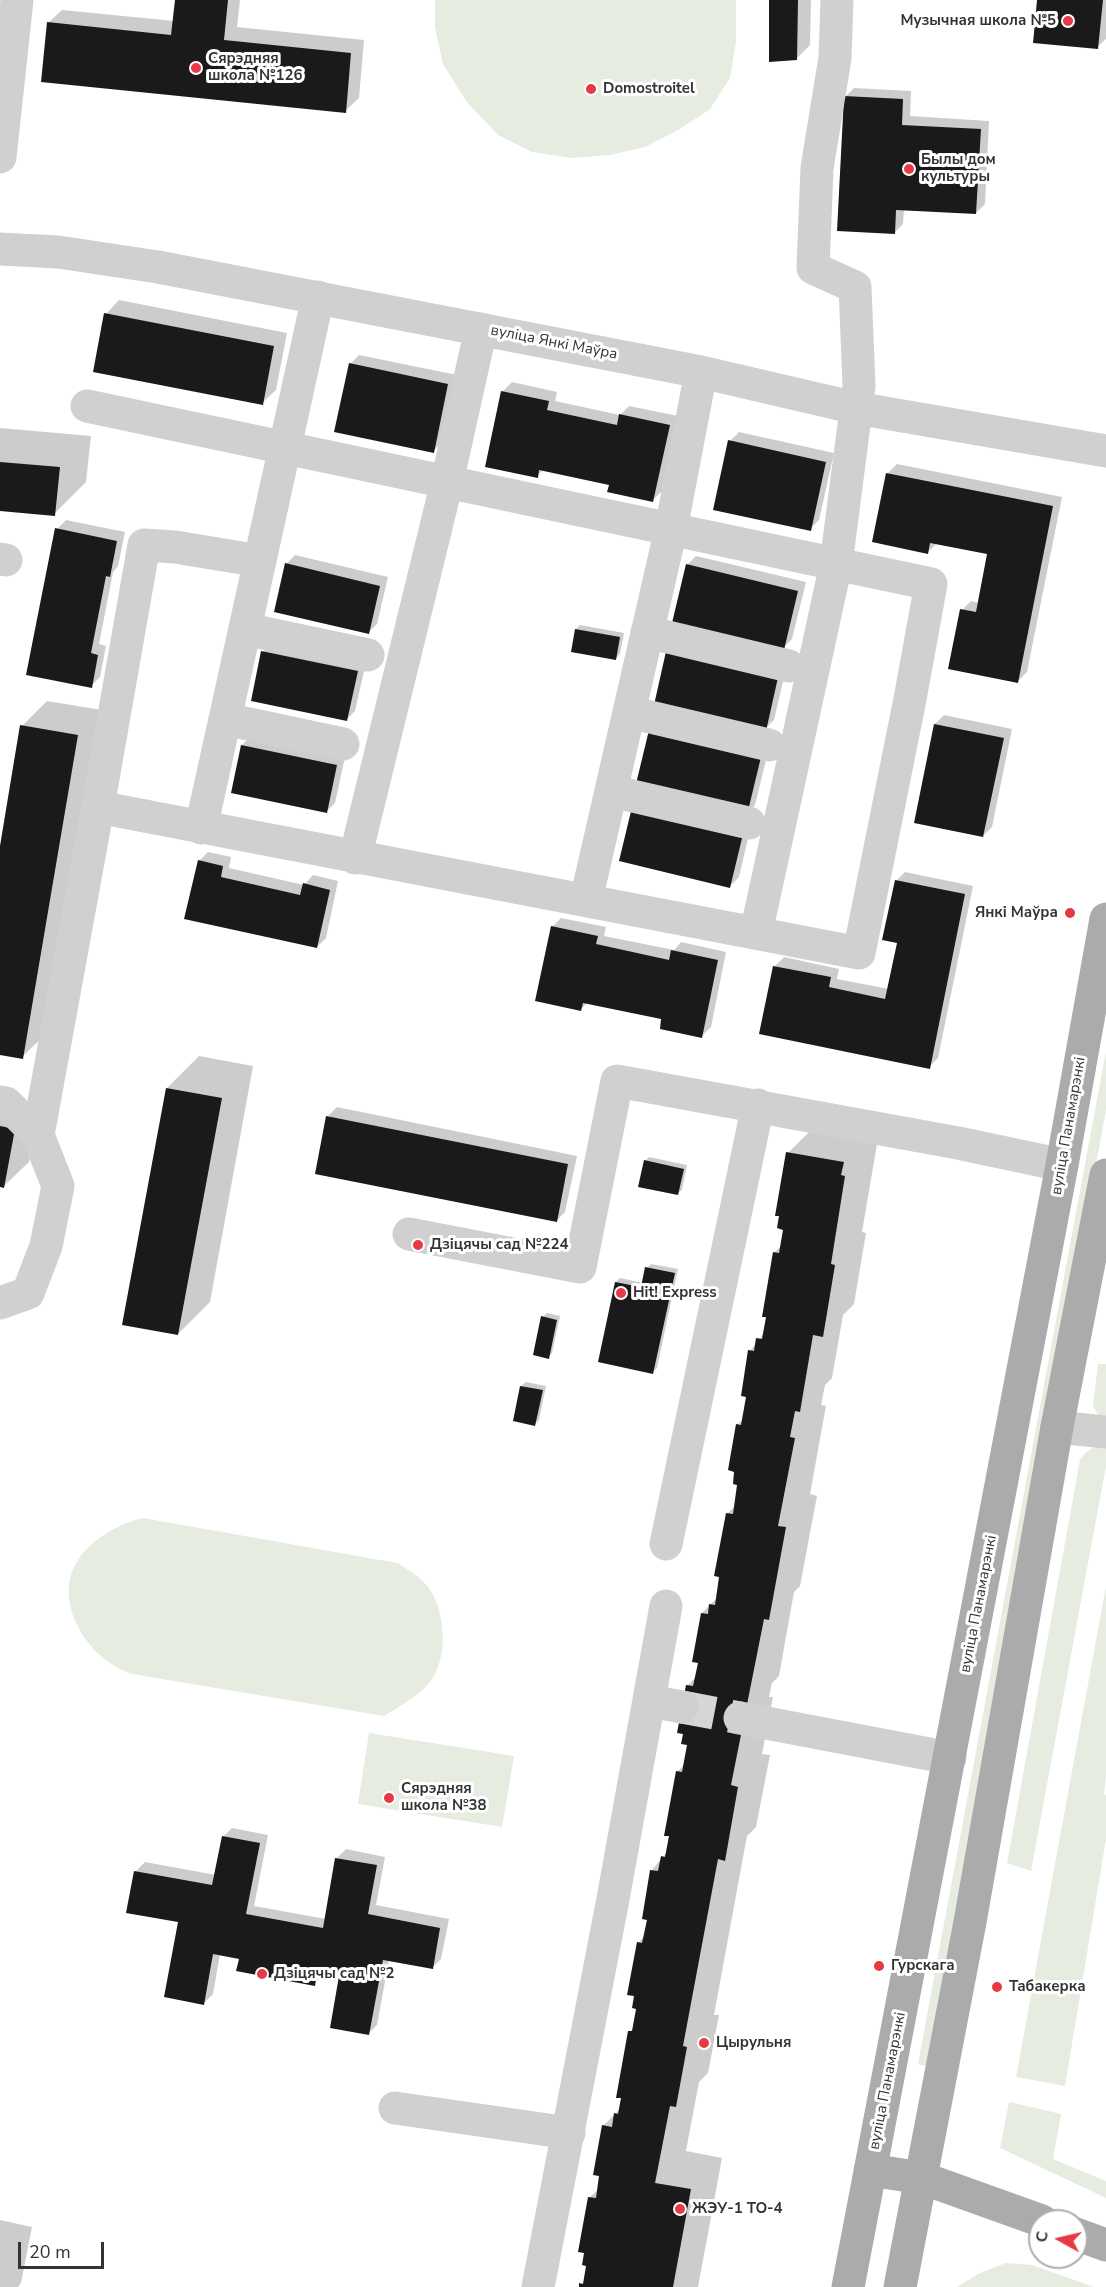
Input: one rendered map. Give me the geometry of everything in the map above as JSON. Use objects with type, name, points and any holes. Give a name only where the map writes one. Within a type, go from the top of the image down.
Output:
[{"type":"main road","name":"вуліца Панамарэнкі","points":[[848,2287],[1062,1165],[1106,919]]},
{"type":"main road","points":[[900,2287],[970,1922],[1057,1427],[1106,1175]]},
{"type":"main road","points":[[870,2170],[922,2178],[1028,2216]]},
{"type":"main road","points":[[1088,2238],[1106,2245]]},
{"type":"street","points":[[0,157],[17,0]]},
{"type":"street","points":[[756,933],[836,564],[859,386],[855,287],[813,268],[817,168],[835,58],[837,0]]},
{"type":"street","name":"вуліца Янкі Маўра","points":[[0,249],[58,252],[148,265],[701,372],[856,408],[1106,451]]},
{"type":"street","points":[[201,828],[318,297]]},
{"type":"street","points":[[355,858],[447,482],[481,329]]},
{"type":"street","points":[[586,900],[671,529],[701,372]]},
{"type":"street","points":[[87,406],[931,584],[859,953],[98,807]]},
{"type":"street","points":[[38,1135],[144,545],[175,547],[260,561]]},
{"type":"street","points":[[245,630],[368,655]]},
{"type":"street","points":[[648,632],[789,666]]},
{"type":"street","points":[[629,712],[769,745]]},
{"type":"street","points":[[225,719],[343,744]]},
{"type":"street","points":[[611,791],[749,823]]},
{"type":"street","points":[[409,1234],[579,1266],[617,1081],[758,1105],[1062,1165]]},
{"type":"street","points":[[0,1102],[6,1103],[38,1135],[58,1186],[46,1246],[28,1293],[0,1303]]},
{"type":"street","points":[[666,1544],[758,1105]]},
{"type":"street","points":[[1057,1427],[1106,1432]]},
{"type":"street","points":[[538,2287],[569,2133],[666,1606]]},
{"type":"street","points":[[650,1701],[682,1707]]},
{"type":"street","points":[[740,1718],[950,1758]]},
{"type":"street","points":[[395,2108],[569,2133]]},
{"type":"shaded area","name":"Domostroitel","points":[[435,0],[736,0],[736,42],[730,78],[710,109],[680,129],[645,147],[610,155],[572,158],[532,152],[498,135],[466,101],[443,64],[435,27]]},
{"type":"shaded area","points":[[1106,1051],[1106,1110],[929,2067],[918,2064]]},
{"type":"shaded area","points":[[1098,1364],[1106,1364],[1106,1420],[1100,1418],[1093,1406]]},
{"type":"shaded area","points":[[1097,1445],[1106,1447],[1106,1466],[1031,1871],[1007,1863],[1080,1460],[1085,1453]]},
{"type":"shaded area","points":[[143,1518],[397,1563],[423,1581],[438,1606],[443,1638],[437,1670],[422,1690],[384,1716],[144,1676],[121,1670],[98,1653],[82,1634],[71,1610],[69,1585],[72,1572],[86,1550],[107,1533]]},
{"type":"shaded area","points":[[1106,1586],[1106,1774],[1104,1794],[1106,1795],[1106,1839],[1065,2086],[1016,2077]]},
{"type":"shaded area","points":[[369,1733],[514,1756],[502,1827],[358,1804]]},
{"type":"shaded area","points":[[1009,2102],[1061,2114],[1053,2159],[1106,2181],[1106,2198],[1000,2148]]},
{"type":"shaded area","points":[[1006,2263],[1028,2265],[1028,2269],[1043,2269],[1094,2287],[957,2287],[980,2273]]},
{"type":"building","name":"Сярэдняя школа №126","points":[[175,0],[228,0],[224,40],[351,53],[346,113],[41,82],[47,22],[171,35]]},
{"type":"building","points":[[769,0],[798,0],[797,60],[769,62]]},
{"type":"building","name":"Музычная школа №5","points":[[1037,0],[1103,0],[1098,49],[1033,43]]},
{"type":"building","name":"Былы дом культуры","points":[[844,96],[903,99],[902,125],[981,129],[976,214],[896,210],[895,234],[837,231]]},
{"type":"building","points":[[104,313],[274,346],[263,405],[93,372]]},
{"type":"building","points":[[349,363],[448,384],[434,453],[334,432]]},
{"type":"building","points":[[501,391],[549,401],[547,410],[617,425],[619,414],[670,425],[653,502],[607,492],[609,485],[539,470],[538,478],[485,467]]},
{"type":"building","points":[[728,440],[826,462],[811,531],[713,510]]},
{"type":"building","points":[[0,462],[60,467],[55,516],[0,511]]},
{"type":"building","points":[[886,473],[1053,506],[1018,683],[948,669],[960,609],[976,612],[987,554],[930,543],[928,554],[872,542]]},
{"type":"building","points":[[55,528],[117,541],[110,577],[106,576],[91,653],[98,655],[92,688],[26,675]]},
{"type":"building","points":[[285,563],[380,586],[369,634],[274,612]]},
{"type":"building","points":[[686,564],[798,591],[784,650],[672,623]]},
{"type":"building","points":[[575,629],[620,637],[616,660],[571,652]]},
{"type":"building","points":[[667,647],[779,673],[766,731],[654,705]]},
{"type":"building","points":[[261,651],[358,671],[347,721],[251,701]]},
{"type":"building","points":[[934,724],[1004,738],[983,837],[914,823]]},
{"type":"building","points":[[20,725],[78,735],[23,1059],[0,1055],[0,846]]},
{"type":"building","points":[[649,730],[761,757],[747,815],[635,788]]},
{"type":"building","points":[[241,745],[337,765],[327,813],[231,793]]},
{"type":"building","points":[[633,803],[744,830],[730,888],[619,861]]},
{"type":"building","points":[[198,860],[223,866],[221,877],[300,895],[303,883],[330,890],[317,948],[184,919]]},
{"type":"building","points":[[895,880],[965,894],[930,1069],[759,1034],[773,966],[831,977],[829,987],[885,999],[897,943],[882,940]]},
{"type":"building","points":[[551,926],[598,936],[596,944],[669,960],[671,950],[718,960],[702,1038],[660,1029],[661,1019],[583,1003],[581,1011],[535,1001]]},
{"type":"building","points":[[166,1088],[222,1098],[178,1335],[122,1325]]},
{"type":"building","points":[[326,1116],[568,1164],[557,1222],[315,1174]]},
{"type":"building","points":[[0,1126],[15,1129],[4,1188],[0,1187]]},
{"type":"building","points":[[786,1152],[844,1162],[841,1175],[845,1176],[831,1264],[835,1265],[823,1337],[813,1335],[800,1412],[795,1411],[790,1437],[795,1438],[778,1526],[786,1527],[769,1620],[764,1619],[731,1785],[738,1787],[725,1861],[718,1859],[683,2046],[687,2047],[676,2107],[670,2106],[655,2183],[691,2189],[673,2287],[579,2287],[579,2283],[583,2284],[586,2266],[582,2265],[584,2253],[578,2252],[588,2197],[596,2198],[599,2176],[593,2175],[602,2125],[612,2127],[614,2113],[618,2114],[621,2098],[616,2098],[628,2031],[632,2031],[636,2009],[632,2008],[634,1996],[627,1995],[637,1942],[642,1943],[647,1920],[642,1919],[650,1870],[658,1871],[661,1856],[665,1857],[669,1836],[664,1836],[676,1771],[682,1772],[687,1745],[681,1744],[683,1734],[677,1733],[686,1685],[693,1686],[698,1663],[692,1662],[701,1613],[708,1614],[709,1604],[715,1605],[719,1577],[714,1576],[726,1513],[733,1514],[737,1485],[733,1484],[734,1472],[728,1470],[736,1424],[741,1425],[746,1397],[741,1396],[748,1350],[754,1351],[756,1338],[762,1339],[766,1317],[762,1317],[773,1252],[779,1253],[783,1230],[777,1228],[779,1216],[775,1216]]},
{"type":"building","points":[[644,1160],[684,1169],[678,1195],[638,1187]]},
{"type":"building","points":[[645,1267],[675,1273],[653,1374],[598,1362],[615,1282],[641,1287]]},
{"type":"building","points":[[541,1316],[557,1320],[549,1359],[533,1355]]},
{"type":"building","points":[[520,1386],[543,1390],[535,1426],[513,1421]]},
{"type":"building","points":[[222,1836],[260,1843],[246,1914],[323,1928],[335,1858],[377,1865],[368,1914],[440,1928],[433,1969],[383,1960],[369,2035],[330,2028],[339,1976],[317,1972],[315,1986],[236,1971],[239,1959],[213,1954],[204,2005],[164,1997],[178,1922],[126,1913],[134,1871],[212,1885]]},
{"type":"tunnel","points":[[682,1707],[740,1718]]},
{"type":"place","name":"Музычная школа №5","points":[[1068,21]]},
{"type":"place","name":"Сярэдняя школа №126","points":[[196,68]]},
{"type":"place","name":"Domostroitel","points":[[591,89]]},
{"type":"place","name":"Былы дом культуры","points":[[909,169]]},
{"type":"place","name":"Янкі Маўра","points":[[1070,913]]},
{"type":"place","name":"Дзіцячы сад №224","points":[[418,1245]]},
{"type":"place","name":"Hit! Express","points":[[621,1293]]},
{"type":"place","name":"Сярэдняя школа №38","points":[[389,1798]]},
{"type":"place","name":"Гурскага","points":[[879,1966]]},
{"type":"place","name":"Дзіцячы сад №2","points":[[262,1974]]},
{"type":"place","name":"Табакерка","points":[[997,1987]]},
{"type":"place","name":"Цырульня","points":[[704,2043]]},
{"type":"place","name":"ЖЭУ-1 ТО-4","points":[[680,2209]]}]
